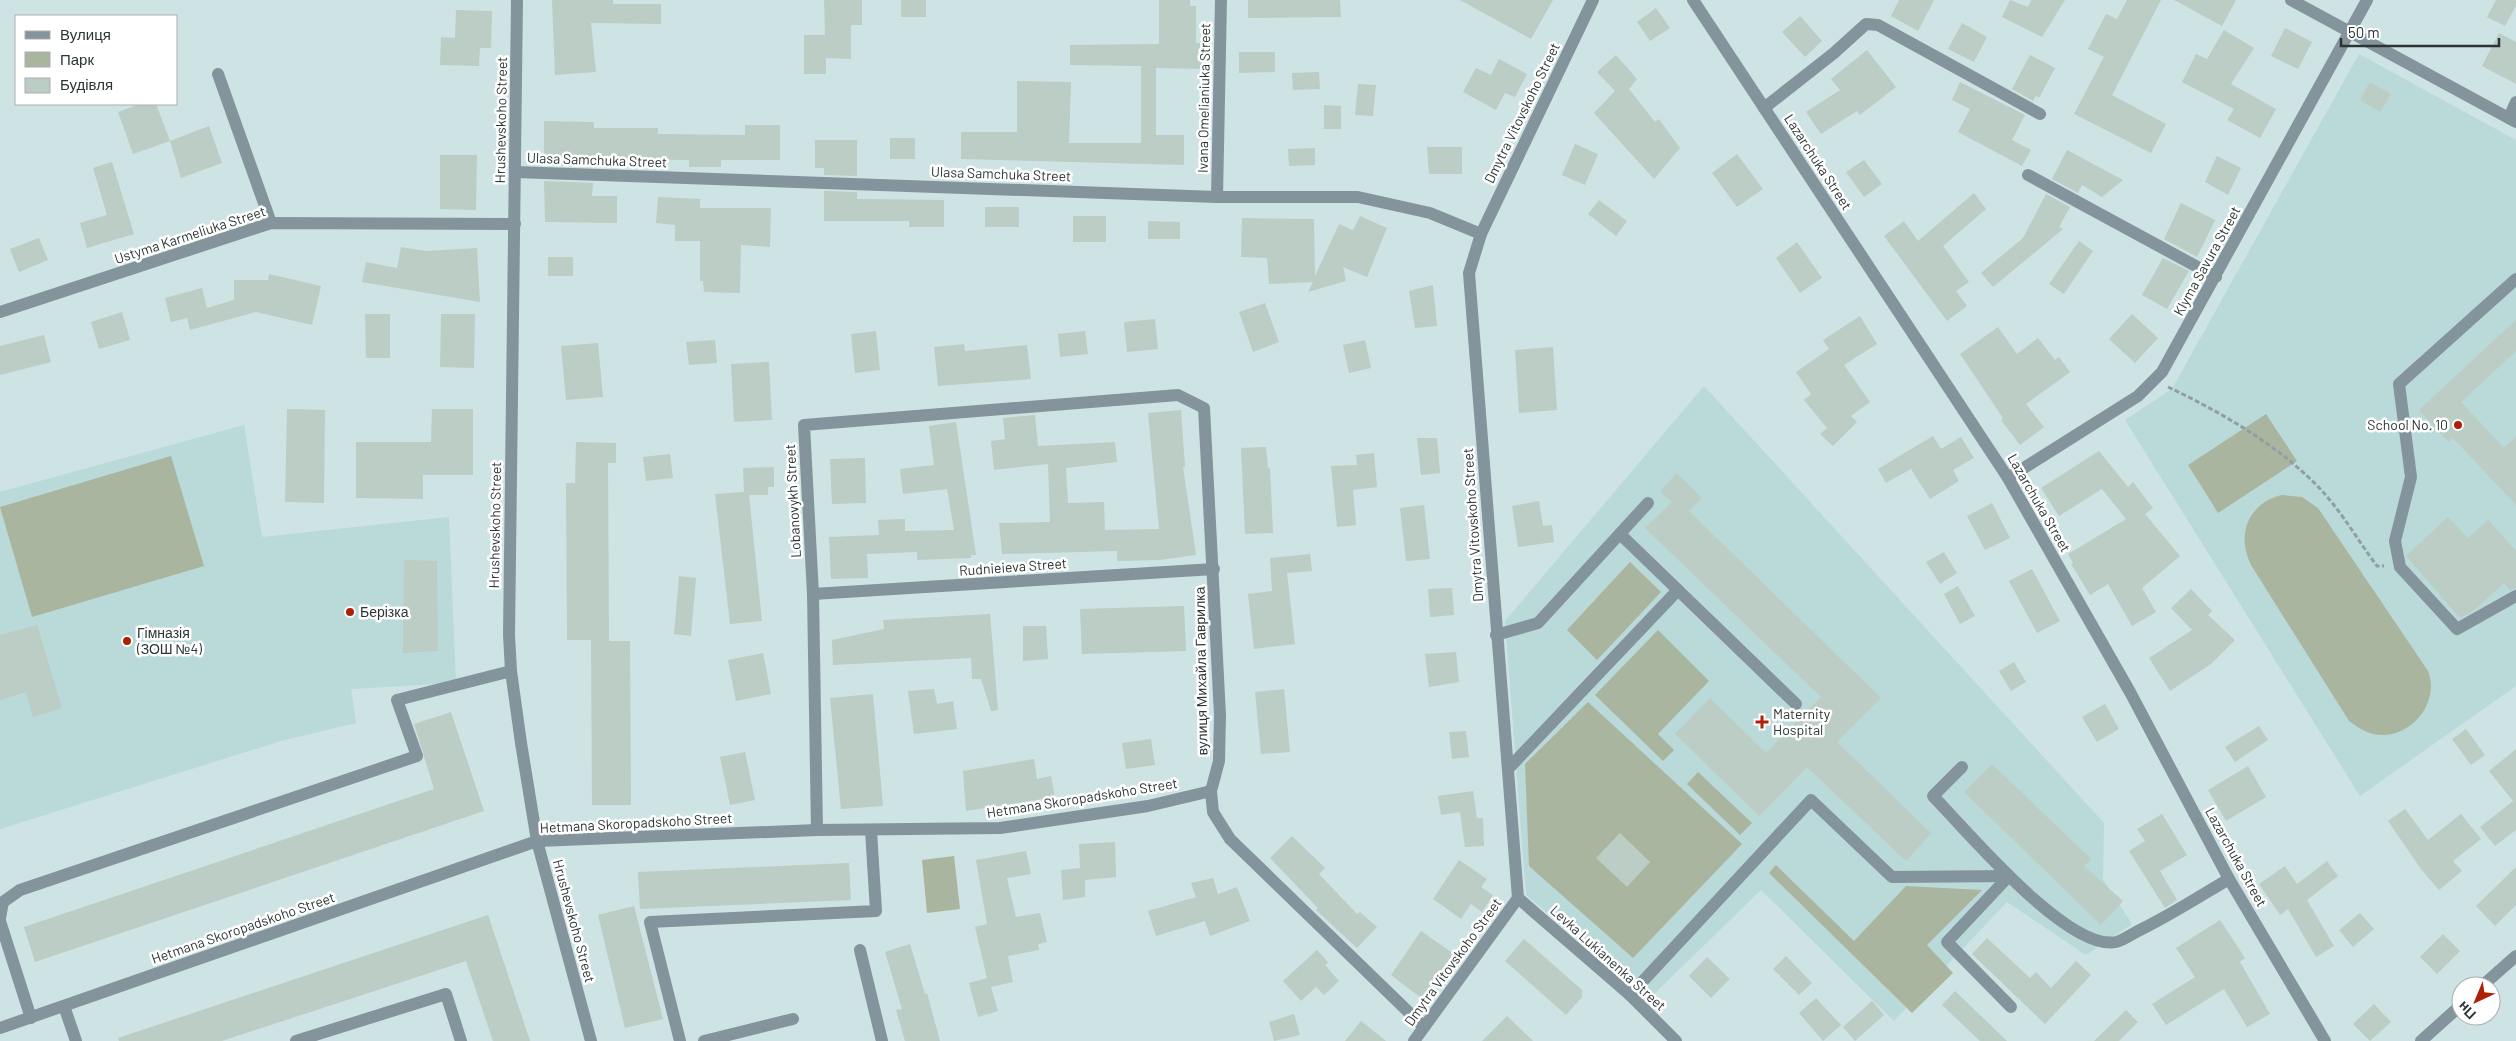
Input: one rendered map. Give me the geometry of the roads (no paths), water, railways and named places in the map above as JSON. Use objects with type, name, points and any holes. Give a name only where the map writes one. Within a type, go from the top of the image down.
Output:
[{"type":"street","name":"Hrushevskoho Street","points":[[517,0],[509,635],[511,671],[538,841],[591,1041]]},
{"type":"street","name":"Ivana Omelianiuka Street","points":[[1218,197],[1221,0]]},
{"type":"street","name":"Dmytra Vitovskoho Street","points":[[1414,1041],[1518,898],[1469,272],[1481,234],[1593,0]]},
{"type":"street","name":"Lazarchuka Street","points":[[1693,0],[2008,478],[2130,692],[2229,879],[2325,1041]]},
{"type":"street","points":[[2291,0],[2512,120],[2516,102]]},
{"type":"street","name":"Klyma Savura Street","points":[[2008,478],[2138,396],[2162,372],[2367,0]]},
{"type":"street","points":[[1764,108],[1834,53],[1866,24],[1878,25],[2040,114]]},
{"type":"street","points":[[218,74],[271,223]]},
{"type":"street","name":"Ulasa Samchuka Street","points":[[515,172],[1218,197],[1358,198],[1430,213],[1481,234]]},
{"type":"street","points":[[2028,175],[2216,277]]},
{"type":"street","name":"Ustyma Karmeliuka Street","points":[[0,312],[271,223],[514,224]]},
{"type":"street","points":[[2516,279],[2399,384],[2411,477],[2395,541],[2400,567],[2457,629],[2516,596]]},
{"type":"street","name":"Lobanovykh Street","points":[[817,830],[813,594],[804,425],[1178,395],[1204,408]]},
{"type":"street","name":"вулиця Михайла Гаврилка","points":[[1204,408],[1214,569],[1220,715],[1218,761],[1210,792],[1213,812],[1230,839],[1424,1027]]},
{"type":"street","points":[[1496,635],[1538,623],[1648,503]]},
{"type":"street","points":[[1620,534],[1796,704]]},
{"type":"street","name":"Rudnieieva Street","points":[[813,594],[1214,569]]},
{"type":"street","points":[[1508,769],[1678,590]]},
{"type":"street","points":[[31,1018],[0,919],[3,902],[20,890],[417,756],[397,700],[511,671]]},
{"type":"street","points":[[1962,767],[1933,796],[2009,876],[2068,928],[2092,940],[2116,942],[2156,922],[2229,879]]},
{"type":"street","name":"Hetmana Skoropadskoho Street","points":[[0,1028],[538,841],[817,830],[871,831],[1000,828],[1148,806],[1210,792]]},
{"type":"street","points":[[1630,995],[1811,800],[1892,878],[2009,876]]},
{"type":"street","points":[[680,1041],[650,922],[876,911],[871,831]]},
{"type":"street","points":[[2009,876],[1947,942],[2012,1007]]},
{"type":"street","name":"Levka Lukianenka Street","points":[[1518,898],[1630,995],[1676,1041]]},
{"type":"street","points":[[860,950],[882,1041]]},
{"type":"street","points":[[2493,976],[2516,956]]},
{"type":"street","points":[[296,1041],[446,994],[461,1041]]},
{"type":"street","points":[[64,1006],[76,1041]]},
{"type":"street","points":[[2421,1041],[2451,1014]]},
{"type":"street","points":[[704,1041],[793,1019]]},
{"type":"place","name":"School No. 10","points":[[2458,425]]},
{"type":"place","name":"Берізка","points":[[350,612]]},
{"type":"place","name":"Гімназія (ЗОШ №4)","points":[[127,641]]},
{"type":"place","name":"Maternity Hospital","points":[[1762,722]]}]
